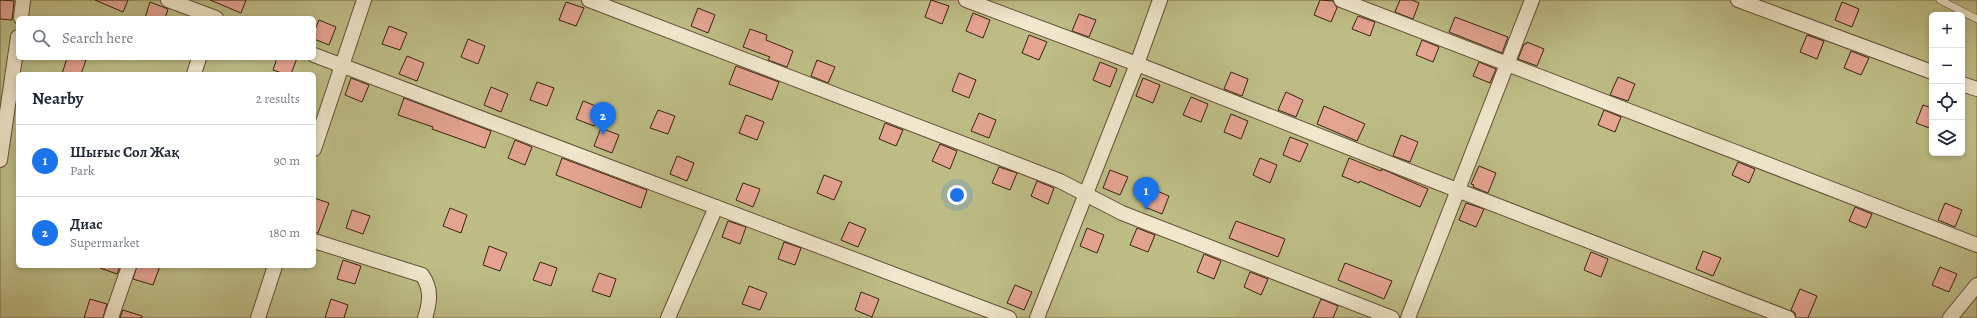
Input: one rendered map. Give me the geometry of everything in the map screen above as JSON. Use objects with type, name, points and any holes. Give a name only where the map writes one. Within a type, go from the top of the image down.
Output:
[{"type":"street","points":[[21,16],[23,0]]},
{"type":"street","points":[[168,0],[209,16]]},
{"type":"street","points":[[316,143],[364,0]]},
{"type":"street","points":[[589,0],[1060,181],[1130,216],[1392,318]]},
{"type":"street","points":[[966,0],[1137,64],[1788,318]]},
{"type":"street","points":[[1037,318],[1137,64],[1160,0]]},
{"type":"street","points":[[1341,0],[1977,245]]},
{"type":"street","points":[[1408,318],[1532,0]]},
{"type":"street","points":[[1738,0],[1929,71]]},
{"type":"street","points":[[0,160],[16,51]]},
{"type":"street","points":[[316,56],[1009,318]]},
{"type":"street","points":[[195,72],[198,60]]},
{"type":"street","points":[[1965,85],[1977,89]]},
{"type":"street","points":[[668,318],[716,207]]},
{"type":"street","points":[[316,242],[422,275],[428,284],[429,304],[425,318]]},
{"type":"street","points":[[111,318],[128,268]]},
{"type":"street","points":[[258,318],[274,268]]},
{"type":"street","points":[[1950,318],[1977,285]]},
{"type":"lane","points":[[1940,0],[1977,19]]},
{"type":"shaded area","points":[[0,0],[1977,0],[1977,318],[0,318]]},
{"type":"building","points":[[0,0],[14,1],[12,20],[0,19]]},
{"type":"building","points":[[95,0],[128,0],[123,12]]},
{"type":"building","points":[[210,0],[246,0],[241,13]]},
{"type":"building","points":[[931,0],[949,6],[942,24],[925,17]]},
{"type":"building","points":[[1320,0],[1333,1],[1337,8],[1331,22],[1314,15]]},
{"type":"building","points":[[1400,0],[1412,0],[1419,3],[1413,19],[1395,12]]},
{"type":"building","points":[[150,2],[168,9],[166,16],[146,16]]},
{"type":"building","points":[[566,2],[584,8],[576,26],[559,20]]},
{"type":"building","points":[[1842,2],[1859,9],[1852,27],[1835,20]]},
{"type":"building","points":[[698,8],[715,15],[708,33],[691,26]]},
{"type":"building","points":[[973,13],[990,20],[983,38],[966,31]]},
{"type":"building","points":[[1079,14],[1096,20],[1089,37],[1072,31]]},
{"type":"building","points":[[1358,16],[1375,22],[1370,36],[1352,29]]},
{"type":"building","points":[[1455,17],[1508,37],[1502,53],[1449,32]]},
{"type":"building","points":[[319,20],[336,27],[329,45],[316,40],[316,27]]},
{"type":"building","points":[[389,26],[407,33],[400,50],[382,44]]},
{"type":"building","points":[[750,29],[767,35],[766,40],[793,51],[787,67],[768,60],[770,57],[743,47]]},
{"type":"building","points":[[1029,35],[1047,42],[1039,60],[1022,53]]},
{"type":"building","points":[[1807,35],[1824,41],[1817,59],[1800,52]]},
{"type":"building","points":[[468,39],[485,46],[478,64],[461,57]]},
{"type":"building","points":[[1422,40],[1439,47],[1433,62],[1416,55]]},
{"type":"building","points":[[1527,42],[1544,49],[1537,66],[1518,59],[1524,44]]},
{"type":"building","points":[[1851,51],[1869,58],[1861,75],[1844,68]]},
{"type":"building","points":[[407,56],[424,63],[417,81],[399,74]]},
{"type":"building","points":[[66,60],[86,60],[82,72],[63,72]]},
{"type":"building","points":[[276,60],[296,60],[292,72],[279,72],[273,70]]},
{"type":"building","points":[[817,60],[835,67],[828,83],[811,76]]},
{"type":"building","points":[[1100,62],[1117,69],[1110,87],[1093,80]]},
{"type":"building","points":[[1479,62],[1496,69],[1490,83],[1473,76]]},
{"type":"building","points":[[736,66],[779,82],[772,100],[729,84]]},
{"type":"building","points":[[1231,72],[1248,79],[1242,96],[1224,89]]},
{"type":"building","points":[[959,73],[976,80],[969,98],[952,91]]},
{"type":"building","points":[[1618,77],[1635,84],[1628,101],[1610,95]]},
{"type":"building","points":[[351,78],[369,85],[362,102],[345,95]]},
{"type":"building","points":[[1143,78],[1160,85],[1153,103],[1136,96]]},
{"type":"building","points":[[537,82],[554,88],[547,106],[530,100]]},
{"type":"building","points":[[491,87],[508,94],[501,112],[484,105]]},
{"type":"building","points":[[1286,92],[1303,100],[1296,117],[1278,110]]},
{"type":"building","points":[[1191,97],[1208,104],[1201,122],[1183,115]]},
{"type":"building","points":[[404,98],[491,131],[485,148],[398,115]]},
{"type":"building","points":[[583,101],[601,108],[594,126],[576,119]]},
{"type":"building","points":[[1923,105],[1929,107],[1929,128],[1916,123]]},
{"type":"building","points":[[1324,106],[1365,124],[1357,141],[1317,124]]},
{"type":"building","points":[[658,110],[675,116],[668,134],[650,128]]},
{"type":"building","points":[[1604,110],[1621,117],[1615,132],[1598,125]]},
{"type":"building","points":[[979,113],[996,120],[989,138],[971,131]]},
{"type":"building","points":[[1231,114],[1248,121],[1241,139],[1224,132]]},
{"type":"building","points":[[746,115],[764,122],[757,140],[739,133]]},
{"type":"building","points":[[885,123],[903,130],[896,146],[879,139]]},
{"type":"building","points":[[601,128],[619,135],[612,153],[594,146]]},
{"type":"building","points":[[1401,135],[1418,142],[1410,162],[1393,156]]},
{"type":"building","points":[[1290,137],[1308,144],[1300,162],[1283,155]]},
{"type":"building","points":[[515,140],[532,147],[525,165],[508,158]]},
{"type":"building","points":[[940,144],[957,151],[950,169],[932,161]]},
{"type":"building","points":[[677,156],[694,163],[687,181],[670,174]]},
{"type":"building","points":[[562,158],[647,190],[641,208],[556,175]]},
{"type":"building","points":[[1260,158],[1277,165],[1270,183],[1253,175]]},
{"type":"building","points":[[1349,158],[1381,171],[1382,169],[1428,189],[1420,207],[1360,181],[1359,183],[1342,176]]},
{"type":"building","points":[[1738,162],[1755,169],[1749,183],[1732,175]]},
{"type":"building","points":[[1479,166],[1496,173],[1488,193],[1473,187],[1474,185],[1471,184]]},
{"type":"building","points":[[999,167],[1017,173],[1010,190],[992,183]]},
{"type":"building","points":[[1110,170],[1128,177],[1120,195],[1103,188]]},
{"type":"building","points":[[824,175],[842,182],[834,200],[817,193]]},
{"type":"building","points":[[1037,181],[1054,188],[1048,204],[1031,196]]},
{"type":"building","points":[[743,183],[760,189],[753,207],[736,200]]},
{"type":"building","points":[[1152,189],[1169,196],[1162,214],[1145,207]]},
{"type":"building","points":[[316,199],[329,203],[318,233],[316,233]]},
{"type":"building","points":[[1466,203],[1484,209],[1476,227],[1459,220]]},
{"type":"building","points":[[1945,203],[1962,210],[1955,227],[1938,220]]},
{"type":"building","points":[[1855,207],[1872,214],[1866,228],[1849,221]]},
{"type":"building","points":[[450,208],[467,215],[461,233],[443,226]]},
{"type":"building","points":[[352,210],[370,216],[363,234],[346,228]]},
{"type":"building","points":[[728,221],[746,227],[740,244],[722,237]]},
{"type":"building","points":[[1236,221],[1285,239],[1278,257],[1229,238]]},
{"type":"building","points":[[849,222],[866,229],[858,247],[841,240]]},
{"type":"building","points":[[1087,228],[1104,235],[1097,253],[1080,246]]},
{"type":"building","points":[[1137,228],[1155,235],[1148,252],[1130,245]]},
{"type":"building","points":[[784,242],[801,248],[795,265],[778,259]]},
{"type":"building","points":[[489,246],[507,253],[500,271],[483,265]]},
{"type":"building","points":[[1703,251],[1721,258],[1713,276],[1696,269]]},
{"type":"building","points":[[1591,252],[1608,259],[1601,277],[1584,270]]},
{"type":"building","points":[[1204,254],[1221,261],[1214,279],[1197,272]]},
{"type":"building","points":[[343,260],[361,266],[355,284],[337,279]]},
{"type":"building","points":[[540,262],[557,268],[551,286],[533,280]]},
{"type":"building","points":[[1345,263],[1392,281],[1384,299],[1338,280]]},
{"type":"building","points":[[1940,267],[1957,274],[1949,292],[1932,285]]},
{"type":"building","points":[[100,268],[119,268],[117,274]]},
{"type":"building","points":[[136,268],[159,268],[153,285],[133,279]]},
{"type":"building","points":[[1250,272],[1268,279],[1261,295],[1244,287]]},
{"type":"building","points":[[599,273],[616,279],[610,297],[592,291]]},
{"type":"building","points":[[1015,285],[1032,292],[1024,310],[1007,303]]},
{"type":"building","points":[[749,286],[767,293],[760,310],[742,304]]},
{"type":"building","points":[[1800,289],[1817,296],[1808,318],[1796,318],[1795,313],[1791,310]]},
{"type":"building","points":[[861,292],[879,299],[872,317],[855,310]]},
{"type":"building","points":[[90,299],[107,304],[103,318],[84,318]]},
{"type":"building","points":[[331,299],[348,305],[344,318],[325,318]]},
{"type":"building","points":[[1321,299],[1338,306],[1333,318],[1313,318]]},
{"type":"building","points":[[123,310],[142,316],[142,318],[120,318]]},
{"type":"place","name":"Диас","points":[[603,135]]},
{"type":"place","name":"Шығыс Сол Жақ","points":[[1146,210]]}]
